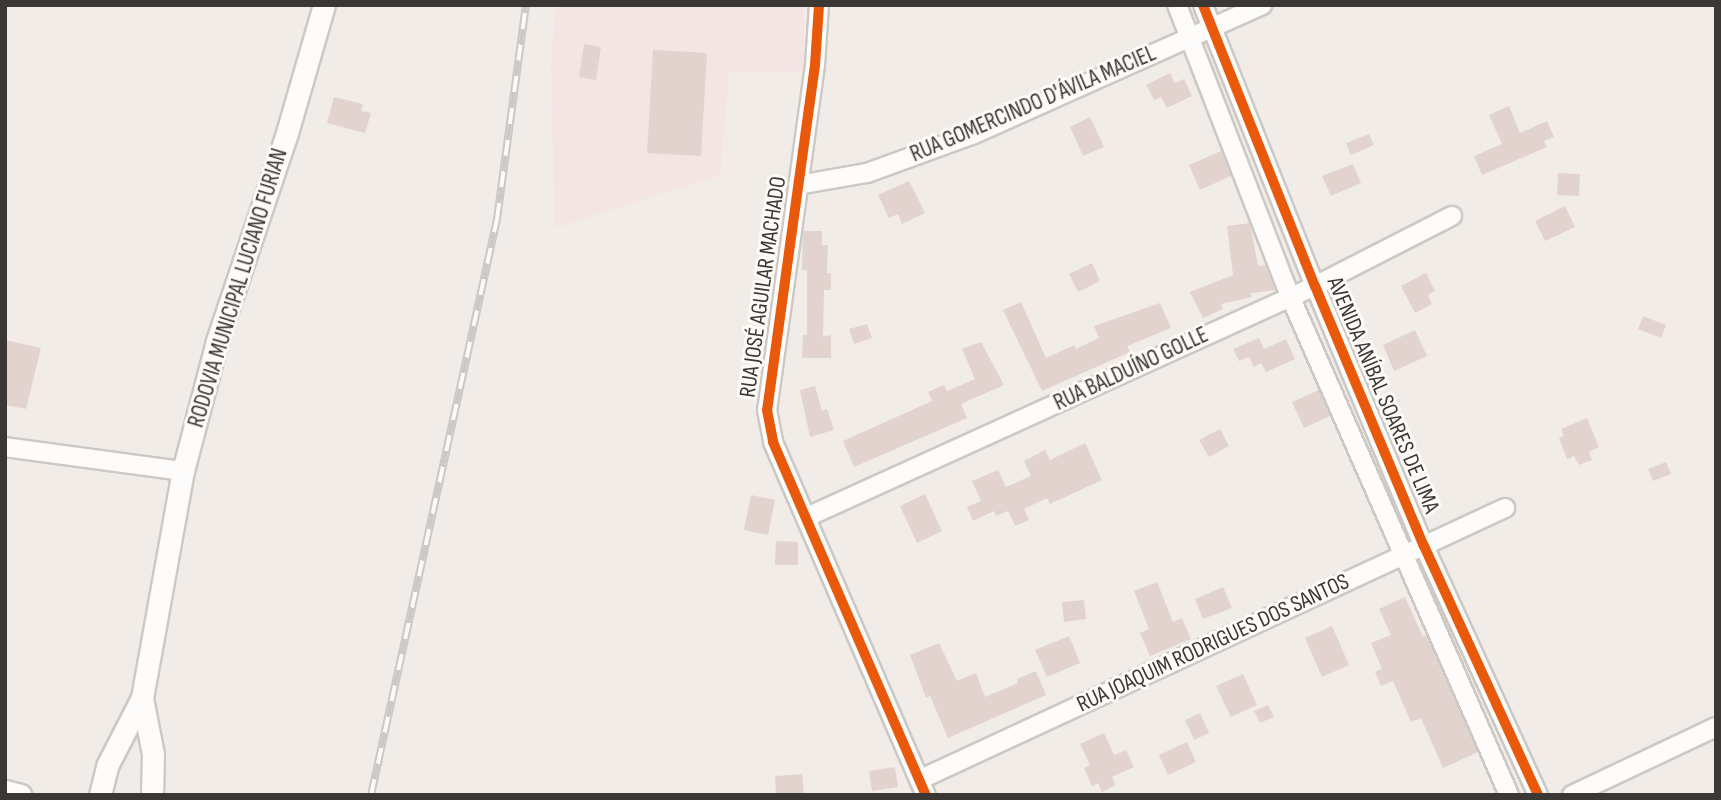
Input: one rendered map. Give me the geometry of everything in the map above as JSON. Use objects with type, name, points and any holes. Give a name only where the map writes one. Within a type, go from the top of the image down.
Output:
[{"type":"main road","name":"RODOVIA MUNICIPAL LUCIANO FURIAN","points":[[100,795],[107,766],[142,698],[183,471],[217,341],[286,133],[324,5]]},
{"type":"main road","name":"RODOVIA MUNICIPAL LUCIANO FURIAN","points":[[142,698],[153,754],[152,795]]},
{"type":"main road","points":[[5,791],[21,795]]},
{"type":"street","name":"RUA JOSÉ AGUILAR MACHADO","points":[[819,5],[815,65],[767,410],[773,442],[923,787]]},
{"type":"street","name":"AVENIDA ANÍBAL SOARES DE LIMA","points":[[1177,5],[1290,296],[1509,795]]},
{"type":"street","name":"AVENIDA ANÍBAL SOARES DE LIMA","points":[[1203,5],[1315,286],[1424,546],[1538,795]]},
{"type":"street","name":"RUA GOMERCINDO D'ÁVILA MACIEL","points":[[798,185],[866,173],[974,134],[1213,25],[1263,5]]},
{"type":"street","name":"RUA BALDUÍNO GOLLE","points":[[807,517],[1315,286],[1452,216]]},
{"type":"street","points":[[5,447],[183,471]]},
{"type":"street","name":"RUA JOAQUIM RODRIGUES DOS SANTOS","points":[[923,787],[1505,508]]},
{"type":"street","points":[[1572,795],[1716,727]]},
{"type":"shaded area","points":[[556,5],[804,5],[803,72],[729,71],[720,175],[555,228],[551,63]]},
{"type":"building","points":[[584,44],[601,47],[596,80],[579,77]]},
{"type":"building","points":[[653,50],[707,53],[701,156],[647,153]]},
{"type":"building","points":[[1170,73],[1175,83],[1184,79],[1192,96],[1167,108],[1161,97],[1154,100],[1146,85]]},
{"type":"building","points":[[334,97],[363,104],[361,111],[371,113],[365,133],[327,123]]},
{"type":"building","points":[[1509,106],[1520,133],[1547,121],[1554,137],[1544,141],[1547,147],[1482,175],[1474,156],[1502,144],[1489,115]]},
{"type":"building","points":[[1090,117],[1104,147],[1083,156],[1070,127]]},
{"type":"building","points":[[1369,134],[1374,145],[1351,155],[1346,143]]},
{"type":"building","points":[[1221,151],[1231,176],[1200,190],[1189,165]]},
{"type":"building","points":[[1353,164],[1361,183],[1331,196],[1322,176]]},
{"type":"building","points":[[1558,173],[1580,174],[1579,196],[1557,195]]},
{"type":"building","points":[[909,181],[925,213],[902,224],[898,214],[889,218],[878,195]]},
{"type":"building","points":[[1565,206],[1575,227],[1545,241],[1535,221]]},
{"type":"building","points":[[1250,223],[1258,266],[1266,265],[1275,290],[1251,293],[1252,297],[1221,304],[1223,309],[1203,318],[1190,292],[1233,275],[1227,226]]},
{"type":"building","points":[[803,231],[822,231],[822,245],[828,245],[827,273],[831,273],[831,290],[824,290],[823,337],[831,335],[831,358],[802,358],[803,335],[807,335],[807,270],[802,270]]},
{"type":"building","points":[[1092,263],[1100,281],[1078,292],[1069,274]]},
{"type":"building","points":[[1426,273],[1435,291],[1428,295],[1432,304],[1415,313],[1401,286]]},
{"type":"building","points":[[1021,302],[1046,358],[1074,345],[1076,349],[1099,338],[1094,326],[1160,303],[1171,328],[1127,346],[1130,352],[1042,391],[1003,310]]},
{"type":"building","points":[[1643,316],[1666,325],[1661,338],[1638,329]]},
{"type":"building","points":[[867,324],[872,338],[854,344],[849,329]]},
{"type":"building","points":[[1415,330],[1427,356],[1394,371],[1383,345]]},
{"type":"building","points":[[1259,338],[1264,349],[1286,339],[1295,359],[1266,372],[1261,363],[1254,367],[1249,357],[1239,361],[1233,349]]},
{"type":"building","points":[[5,340],[41,348],[26,409],[5,405]]},
{"type":"building","points":[[981,342],[1004,385],[961,404],[967,418],[854,467],[843,441],[932,401],[928,392],[944,385],[947,391],[975,379],[962,349]]},
{"type":"building","points":[[815,386],[822,411],[827,409],[834,430],[810,437],[800,390]]},
{"type":"building","points":[[1319,390],[1330,416],[1304,428],[1292,402]]},
{"type":"building","points":[[1587,418],[1599,447],[1589,452],[1592,460],[1579,465],[1574,456],[1567,459],[1559,438],[1564,436],[1561,429]]},
{"type":"building","points":[[1220,429],[1229,446],[1209,457],[1199,440]]},
{"type":"building","points":[[1085,443],[1102,480],[1050,504],[1047,498],[1024,509],[1029,520],[1015,526],[1008,511],[996,516],[994,511],[973,521],[967,507],[981,501],[972,481],[998,470],[1006,487],[1031,476],[1024,461],[1045,450],[1050,460]]},
{"type":"building","points":[[1666,462],[1671,474],[1653,481],[1648,469]]},
{"type":"building","points":[[925,494],[942,531],[917,543],[900,506]]},
{"type":"building","points":[[751,495],[775,500],[768,535],[744,530]]},
{"type":"building","points":[[776,541],[798,542],[798,565],[775,565]]},
{"type":"building","points":[[1157,582],[1173,622],[1182,618],[1191,639],[1150,656],[1140,633],[1149,629],[1134,591]]},
{"type":"building","points":[[1223,587],[1232,608],[1203,619],[1195,599]]},
{"type":"building","points":[[1405,597],[1423,637],[1426,635],[1478,752],[1443,768],[1421,718],[1411,722],[1393,681],[1381,686],[1375,672],[1382,669],[1371,643],[1391,635],[1379,609]]},
{"type":"building","points":[[1084,600],[1086,619],[1064,622],[1062,602]]},
{"type":"building","points":[[1332,626],[1349,665],[1322,677],[1305,638]]},
{"type":"building","points":[[1069,636],[1080,663],[1047,677],[1035,650]]},
{"type":"building","points":[[939,643],[957,681],[976,673],[985,697],[1018,683],[1017,679],[1036,671],[1046,695],[948,738],[930,696],[926,698],[910,655]]},
{"type":"building","points":[[1243,674],[1257,705],[1231,717],[1216,686]]},
{"type":"building","points":[[1268,705],[1274,717],[1260,723],[1254,711]]},
{"type":"building","points":[[1200,713],[1209,733],[1194,740],[1185,720]]},
{"type":"building","points":[[1104,733],[1114,755],[1126,750],[1134,767],[1112,777],[1116,785],[1102,792],[1098,783],[1092,786],[1084,768],[1090,765],[1080,744]]},
{"type":"building","points":[[1187,742],[1196,762],[1168,775],[1159,755]]},
{"type":"building","points":[[895,767],[898,787],[872,791],[869,771]]},
{"type":"building","points":[[802,774],[804,795],[776,795],[775,776]]},
{"type":"railway","points":[[371,795],[497,219],[526,5]]},
{"type":"cycle path","points":[[819,5],[815,65],[767,410],[773,442],[926,795]]},
{"type":"cycle path","points":[[1203,5],[1315,286],[1424,546],[1538,795]]}]
